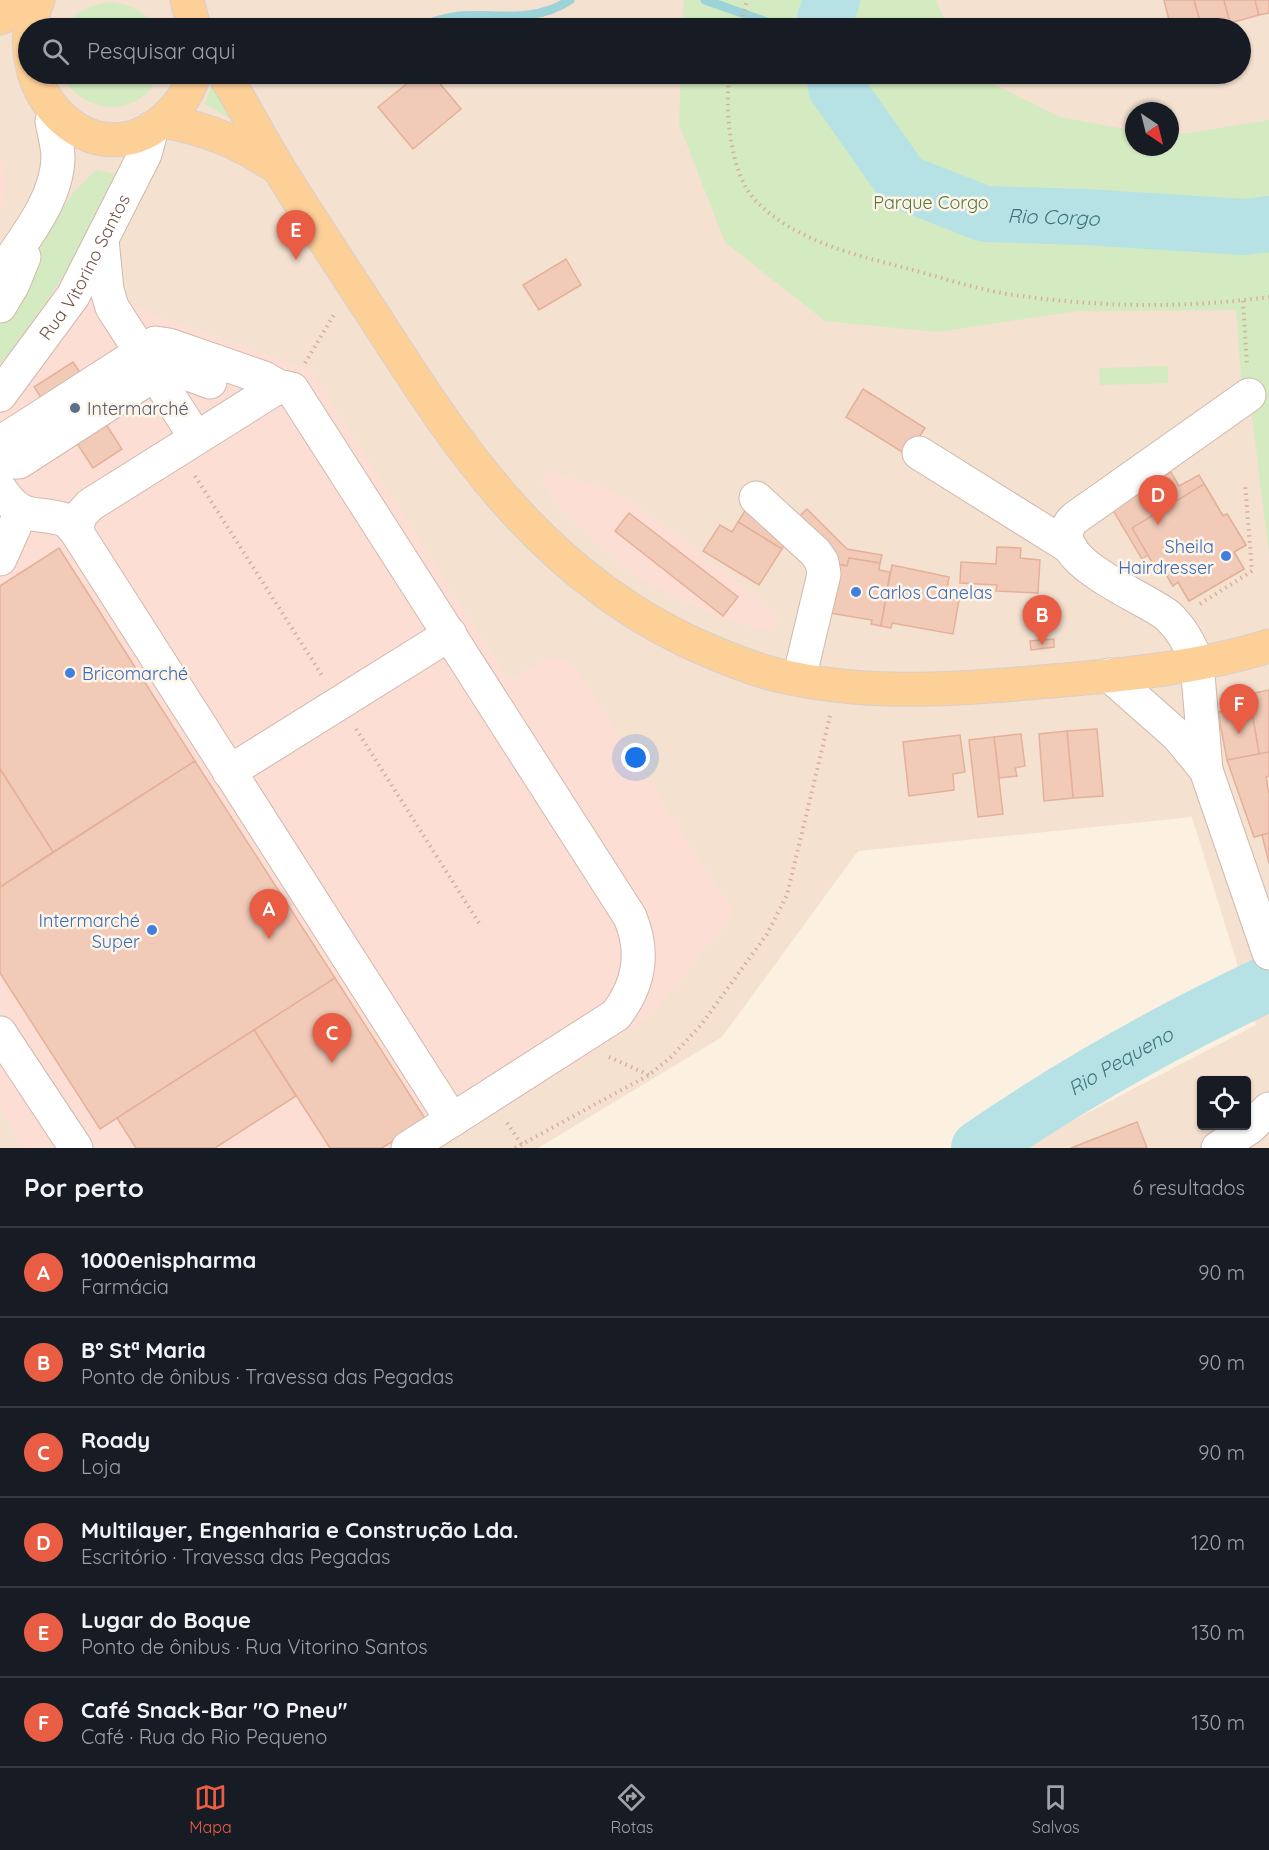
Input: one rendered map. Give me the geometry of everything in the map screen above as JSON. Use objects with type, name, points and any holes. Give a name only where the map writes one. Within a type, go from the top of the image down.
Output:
[{"type":"main road","points":[[0,18],[37,1]]},
{"type":"main road","points":[[28,18],[37,1]]},
{"type":"main road","points":[[11,70],[18,53]]},
{"type":"main road","points":[[23,84],[52,121],[76,133],[101,139],[128,137],[158,124],[180,104],[189,84]]},
{"type":"main road","points":[[230,84],[279,168],[398,355],[459,443],[507,503],[540,539],[575,570],[615,600],[652,622],[717,655],[773,674],[848,687],[926,692],[1109,675],[1197,663],[1269,646]]},
{"type":"main road","points":[[158,124],[221,135],[237,142],[279,168]]},
{"type":"street","points":[[0,275],[35,221],[52,188],[57,167],[52,121]]},
{"type":"street","name":"Rua Vitorino Santos","points":[[0,395],[60,316],[102,240],[158,124]]},
{"type":"street","points":[[0,306],[18,273],[35,221]]},
{"type":"street","points":[[102,240],[109,300],[196,438]]},
{"type":"street","points":[[0,449],[11,462],[19,462],[147,362],[155,343],[169,345],[264,378],[279,387],[288,387],[297,395],[624,907],[634,928],[638,960],[632,992],[616,1015],[408,1148]]},
{"type":"street","points":[[0,443],[147,362]]},
{"type":"street","points":[[76,531],[80,516],[87,507],[279,387]]},
{"type":"street","points":[[1248,395],[1074,518],[1065,531],[1065,538],[1095,574],[1168,616],[1182,633],[1197,663],[1206,770],[1265,942]]},
{"type":"street","points":[[919,453],[1071,548]]},
{"type":"street","points":[[756,498],[815,552],[822,562],[822,587],[799,680]]},
{"type":"street","points":[[0,559],[10,500],[66,520],[76,531],[452,1120]]},
{"type":"street","points":[[229,772],[450,634]]},
{"type":"street","points":[[1109,675],[1173,731],[1206,770]]},
{"type":"street","points":[[0,1033],[76,1148]]},
{"type":"street","points":[[1218,1148],[1249,1128],[1269,1109]]},
{"type":"path","points":[[742,18],[747,0]]},
{"type":"path","points":[[730,84],[730,129],[737,169],[754,199],[781,221],[810,238],[873,260],[1005,293],[1157,306],[1243,301],[1269,297]]},
{"type":"path","points":[[1243,301],[1248,395]]},
{"type":"path","points":[[279,387],[339,304]]},
{"type":"path","points":[[1199,602],[1252,571],[1245,483]]},
{"type":"path","points":[[515,1148],[649,1075],[701,1025],[767,934],[787,895],[830,716]]},
{"type":"shaded area","points":[[0,0],[1269,0],[1269,1148],[1020,1148],[1256,1025],[1192,817],[858,851],[722,1037],[538,1148],[0,1148]]},
{"type":"shaded area","points":[[0,160],[6,183],[0,213]]},
{"type":"shaded area","points":[[0,244],[156,316],[311,370],[509,680],[548,659],[555,658],[568,662],[579,673],[735,913],[649,1018],[441,1148],[22,1148],[0,1104]]},
{"type":"shaded area","points":[[552,472],[610,491],[641,508],[723,570],[778,618],[773,631],[735,623],[685,602],[638,577],[561,509],[542,485],[542,478]]},
{"type":"green space","points":[[684,0],[936,0],[944,18],[683,18]]},
{"type":"green space","points":[[111,2],[124,5],[148,18],[73,18],[85,9]]},
{"type":"green space","points":[[67,84],[153,84],[139,99],[125,105],[111,107],[82,98]]},
{"type":"green space","points":[[212,84],[220,84],[248,129],[205,104]]},
{"type":"green space","name":"Parque Corgo","points":[[681,84],[993,84],[1060,117],[1125,129],[1125,156],[1179,156],[1179,135],[1269,120],[1269,553],[1252,417],[1242,388],[1236,310],[1077,311],[937,332],[825,321],[725,242],[679,124]]},
{"type":"green space","points":[[96,170],[120,175],[50,297],[0,364],[0,326],[30,276],[47,232],[73,193]]},
{"type":"green space","points":[[1168,366],[1168,383],[1100,385],[1099,368]]},
{"type":"building","points":[[1164,0],[1194,0],[1199,18],[1168,18]]},
{"type":"building","points":[[1194,0],[1224,0],[1229,18],[1199,18]]},
{"type":"building","points":[[1224,0],[1255,0],[1259,15],[1248,18],[1229,18]]},
{"type":"building","points":[[1255,0],[1269,0],[1269,13],[1259,15]]},
{"type":"building","points":[[407,84],[440,84],[461,109],[413,149],[378,107]]},
{"type":"building","points":[[566,259],[581,285],[539,310],[523,285]]},
{"type":"building","points":[[73,362],[111,419],[72,444],[34,387]]},
{"type":"building","points":[[863,389],[925,428],[907,455],[846,417]]},
{"type":"building","points":[[105,423],[122,449],[93,468],[76,442]]},
{"type":"building","points":[[1171,472],[1179,486],[1199,475],[1223,516],[1227,514],[1246,545],[1234,552],[1244,569],[1189,601],[1178,582],[1173,586],[1164,571],[1159,574],[1148,555],[1142,559],[1111,507]]},
{"type":"building","points":[[1204,484],[1223,516],[1227,514],[1246,545],[1234,552],[1244,569],[1189,601],[1178,582],[1173,586],[1164,571],[1159,574],[1132,528]]},
{"type":"building","points":[[746,509],[789,536],[782,549],[738,522]]},
{"type":"building","points":[[807,509],[847,549],[882,555],[880,563],[849,558],[847,566],[831,563],[794,521]]},
{"type":"building","points":[[629,513],[738,597],[723,616],[615,531]]},
{"type":"building","points":[[738,522],[782,549],[759,585],[703,551],[720,525],[732,532]]},
{"type":"building","points":[[997,547],[1021,548],[1020,558],[1040,560],[1038,593],[996,591],[997,585],[960,583],[961,562],[996,564]]},
{"type":"building","name":"Bricomarché","points":[[59,548],[195,761],[53,852],[0,769],[0,586]]},
{"type":"building","points":[[849,558],[880,563],[879,570],[890,572],[881,626],[871,624],[872,620],[823,612],[831,563],[847,566]]},
{"type":"building","points":[[892,565],[949,577],[945,598],[959,600],[953,634],[892,623],[891,628],[881,626]]},
{"type":"building","points":[[1054,639],[1054,647],[1031,650],[1030,641]]},
{"type":"building","points":[[1269,690],[1269,752],[1259,754],[1249,694]]},
{"type":"building","points":[[1251,706],[1259,754],[1227,760],[1218,712]]},
{"type":"building","points":[[1097,729],[1103,796],[1073,798],[1067,731]]},
{"type":"building","points":[[1067,731],[1073,798],[1044,801],[1039,734]]},
{"type":"building","points":[[1021,734],[1025,766],[1015,768],[1017,776],[999,778],[994,737]]},
{"type":"building","points":[[960,735],[965,772],[953,774],[954,790],[909,796],[903,742]]},
{"type":"building","points":[[994,737],[1003,814],[978,817],[969,740]]},
{"type":"building","points":[[1269,752],[1269,776],[1266,777],[1269,794],[1269,833],[1254,837],[1227,760]]},
{"type":"building","name":"Intermarché Super","points":[[195,761],[335,978],[100,1129],[0,973],[0,887]]},
{"type":"building","points":[[0,769],[53,852],[0,887]]},
{"type":"building","points":[[1269,833],[1269,863],[1262,835]]},
{"type":"building","points":[[335,978],[426,1120],[382,1148],[330,1148],[254,1030]]},
{"type":"building","points":[[254,1030],[296,1096],[215,1148],[136,1148],[117,1118]]},
{"type":"building","points":[[1137,1122],[1147,1148],[1071,1148]]},
{"type":"waterway","points":[[447,18],[532,14],[551,10],[570,0]]},
{"type":"waterway","points":[[705,0],[756,18]]},
{"type":"waterway","name":"Rio Corgo","points":[[825,18],[832,0]]},
{"type":"waterway","name":"Rio Corgo","points":[[836,84],[903,182],[985,214],[1085,217],[1244,227],[1269,224]]},
{"type":"waterway","name":"Rio Pequeno","points":[[979,1148],[1049,1102],[1121,1060],[1269,983]]},
{"type":"place","name":"Lugar do Boque","points":[[296,260]]},
{"type":"place","name":"Intermarché","points":[[75,408]]},
{"type":"place","name":"Multilayer, Engenharia e Construção Lda.","points":[[1158,525]]},
{"type":"place","name":"Sheila Hairdresser","points":[[1226,556]]},
{"type":"place","name":"Carlos Canelas","points":[[856,592]]},
{"type":"place","name":"Bº Stª Maria","points":[[1042,645]]},
{"type":"place","name":"Bricomarché","points":[[70,673]]},
{"type":"place","name":"Café Snack-Bar \"O Pneu\"","points":[[1239,734]]},
{"type":"place","name":"Intermarché Super","points":[[152,930]]},
{"type":"place","name":"1000enispharma","points":[[269,939]]},
{"type":"place","name":"Roady","points":[[332,1063]]}]
